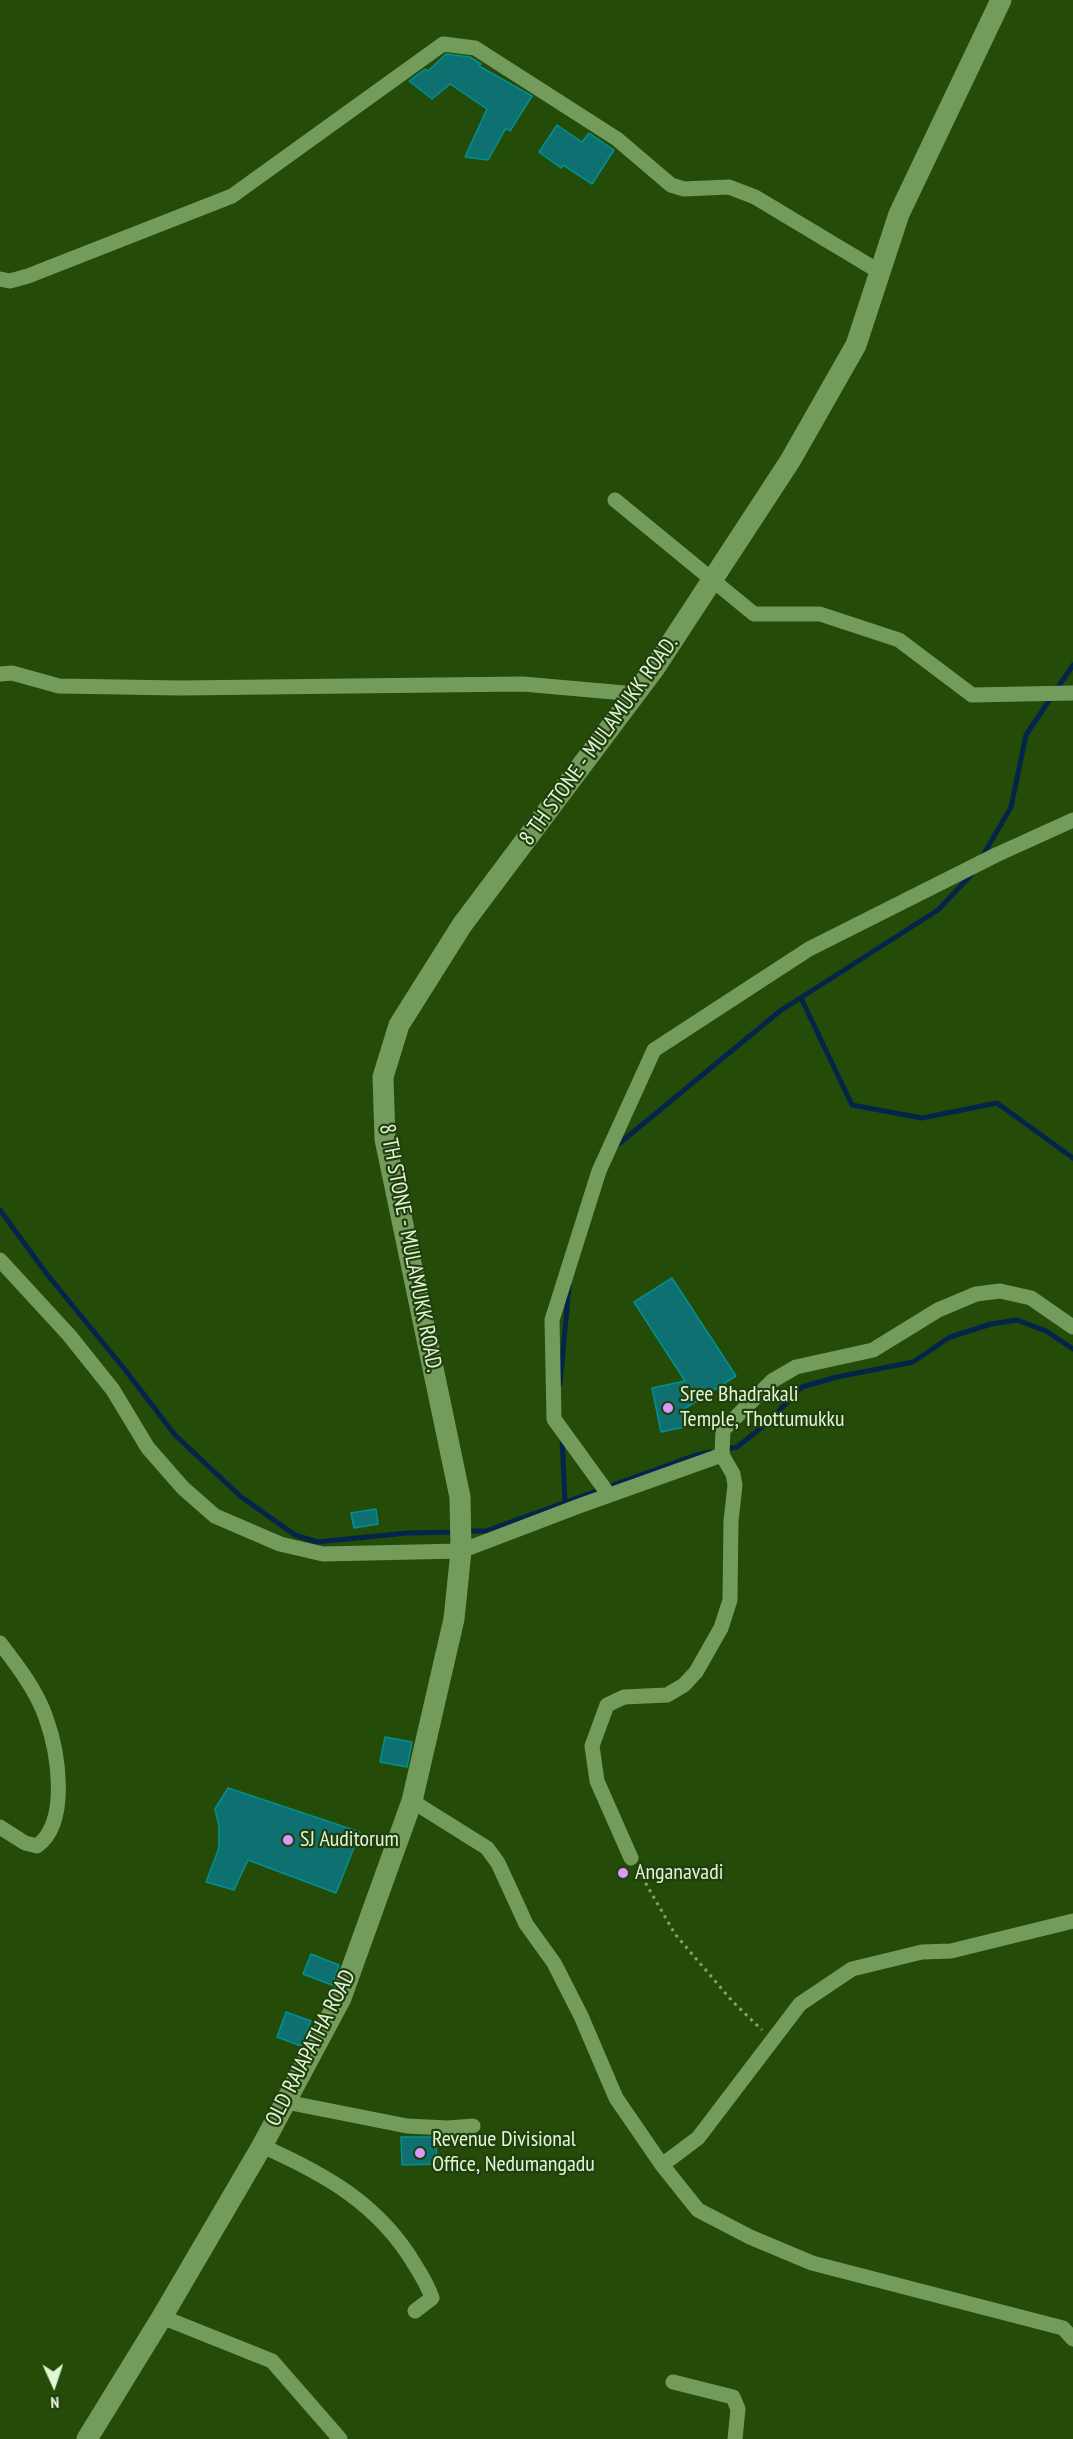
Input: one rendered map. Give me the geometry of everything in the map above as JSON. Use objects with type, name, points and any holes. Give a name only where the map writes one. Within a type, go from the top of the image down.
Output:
[{"type":"main road","name":"8 TH STONE - MULAMUKK ROAD.","points":[[460,1514],[460,1497],[385,1138],[383,1077],[399,1025],[462,925],[636,694],[714,580],[790,461],[856,345],[898,214],[1001,0]]},
{"type":"main road","name":"OLD RAJAPATHA ROAD","points":[[87,2439],[162,2317],[262,2146],[341,1998],[412,1801],[454,1619],[461,1548],[460,1514]]},
{"type":"street","points":[[0,279],[10,281],[28,276],[232,196],[443,44],[475,48],[617,139],[671,185],[684,189],[729,187],[755,197],[880,272]]},
{"type":"street","points":[[615,500],[754,614],[820,614],[899,640],[972,694],[1073,693]]},
{"type":"street","points":[[0,674],[12,673],[59,686],[180,688],[523,684],[636,694]]},
{"type":"street","points":[[608,1494],[554,1419],[552,1320],[599,1171],[654,1050],[809,949],[996,855],[1073,820]]},
{"type":"street","points":[[0,1260],[69,1335],[112,1390],[148,1448],[183,1488],[214,1516],[280,1544],[323,1554],[461,1548],[722,1455]]},
{"type":"street","points":[[631,1858],[597,1781],[592,1746],[607,1705],[624,1697],[666,1695],[684,1685],[696,1672],[721,1628],[730,1600],[731,1521],[735,1485],[733,1474],[722,1455],[723,1430],[772,1381],[796,1367],[873,1350],[938,1310],[975,1294],[1000,1291],[1030,1298],[1073,1327]]},
{"type":"street","points":[[0,1643],[21,1671],[46,1717],[56,1756],[59,1790],[53,1824],[45,1840],[37,1846],[25,1843],[0,1827]]},
{"type":"street","points":[[412,1801],[487,1848],[498,1863],[512,1898],[526,1924],[554,1963],[581,2016],[616,2098],[662,2165],[698,2210],[750,2237],[812,2263],[1063,2328],[1073,2339]]},
{"type":"street","points":[[662,2165],[698,2138],[800,2004],[852,1969],[922,1952],[951,1951],[1073,1921]]},
{"type":"street","points":[[286,2102],[407,2126],[448,2128],[473,2126]]},
{"type":"street","points":[[262,2146],[309,2167],[344,2189],[373,2211],[393,2231],[425,2281],[432,2298],[415,2311]]},
{"type":"street","points":[[162,2317],[272,2361],[340,2439]]},
{"type":"street","points":[[673,2382],[733,2397],[738,2409],[735,2439]]},
{"type":"path","points":[[631,1858],[675,1934],[733,2002],[772,2039]]},
{"type":"building","points":[[446,54],[470,57],[481,64],[479,66],[532,96],[510,131],[506,128],[488,160],[465,157],[487,109],[450,84],[432,99],[409,81],[425,69],[428,71]]},
{"type":"building","points":[[557,125],[582,142],[589,133],[614,150],[592,184],[563,165],[561,168],[539,152]]},
{"type":"building","points":[[672,1278],[736,1376],[681,1411],[685,1427],[661,1432],[652,1388],[685,1381],[634,1302]]},
{"type":"building","points":[[376,1509],[378,1524],[354,1528],[351,1513]]},
{"type":"building","points":[[385,1737],[412,1742],[407,1767],[380,1762]]},
{"type":"building","name":"SJ Auditorum","points":[[228,1788],[360,1832],[336,1893],[248,1860],[234,1890],[206,1882],[219,1848],[219,1826],[215,1809]]},
{"type":"building","points":[[311,1954],[339,1965],[332,1985],[303,1974]]},
{"type":"building","points":[[286,2012],[311,2021],[301,2046],[277,2037]]},
{"type":"building","points":[[401,2137],[436,2137],[437,2164],[402,2165]]},
{"type":"waterway","points":[[982,857],[1011,807],[1026,735],[1073,665]]},
{"type":"waterway","points":[[615,1147],[780,1011],[938,910],[973,873]]},
{"type":"waterway","points":[[801,998],[852,1105],[922,1118],[997,1103],[1073,1158]]},
{"type":"waterway","points":[[0,1210],[46,1273],[175,1435],[240,1496],[295,1535],[317,1542],[407,1533],[457,1532]]},
{"type":"waterway","points":[[560,1384],[569,1286]]},
{"type":"waterway","points":[[725,1449],[737,1447],[766,1424],[802,1387],[837,1377],[913,1362],[950,1337],[991,1324],[1017,1320],[1046,1331],[1073,1349]]},
{"type":"waterway","points":[[562,1438],[565,1502]]},
{"type":"waterway","points":[[466,1531],[486,1531],[693,1456],[710,1452]]},
{"type":"place","name":"Sree Bhadrakali Temple, Thottumukku","points":[[668,1408]]},
{"type":"place","name":"SJ Auditorum","points":[[288,1840]]},
{"type":"place","name":"Anganavadi","points":[[623,1873]]},
{"type":"place","name":"Revenue Divisional Office, Nedumangadu","points":[[420,2153]]}]
